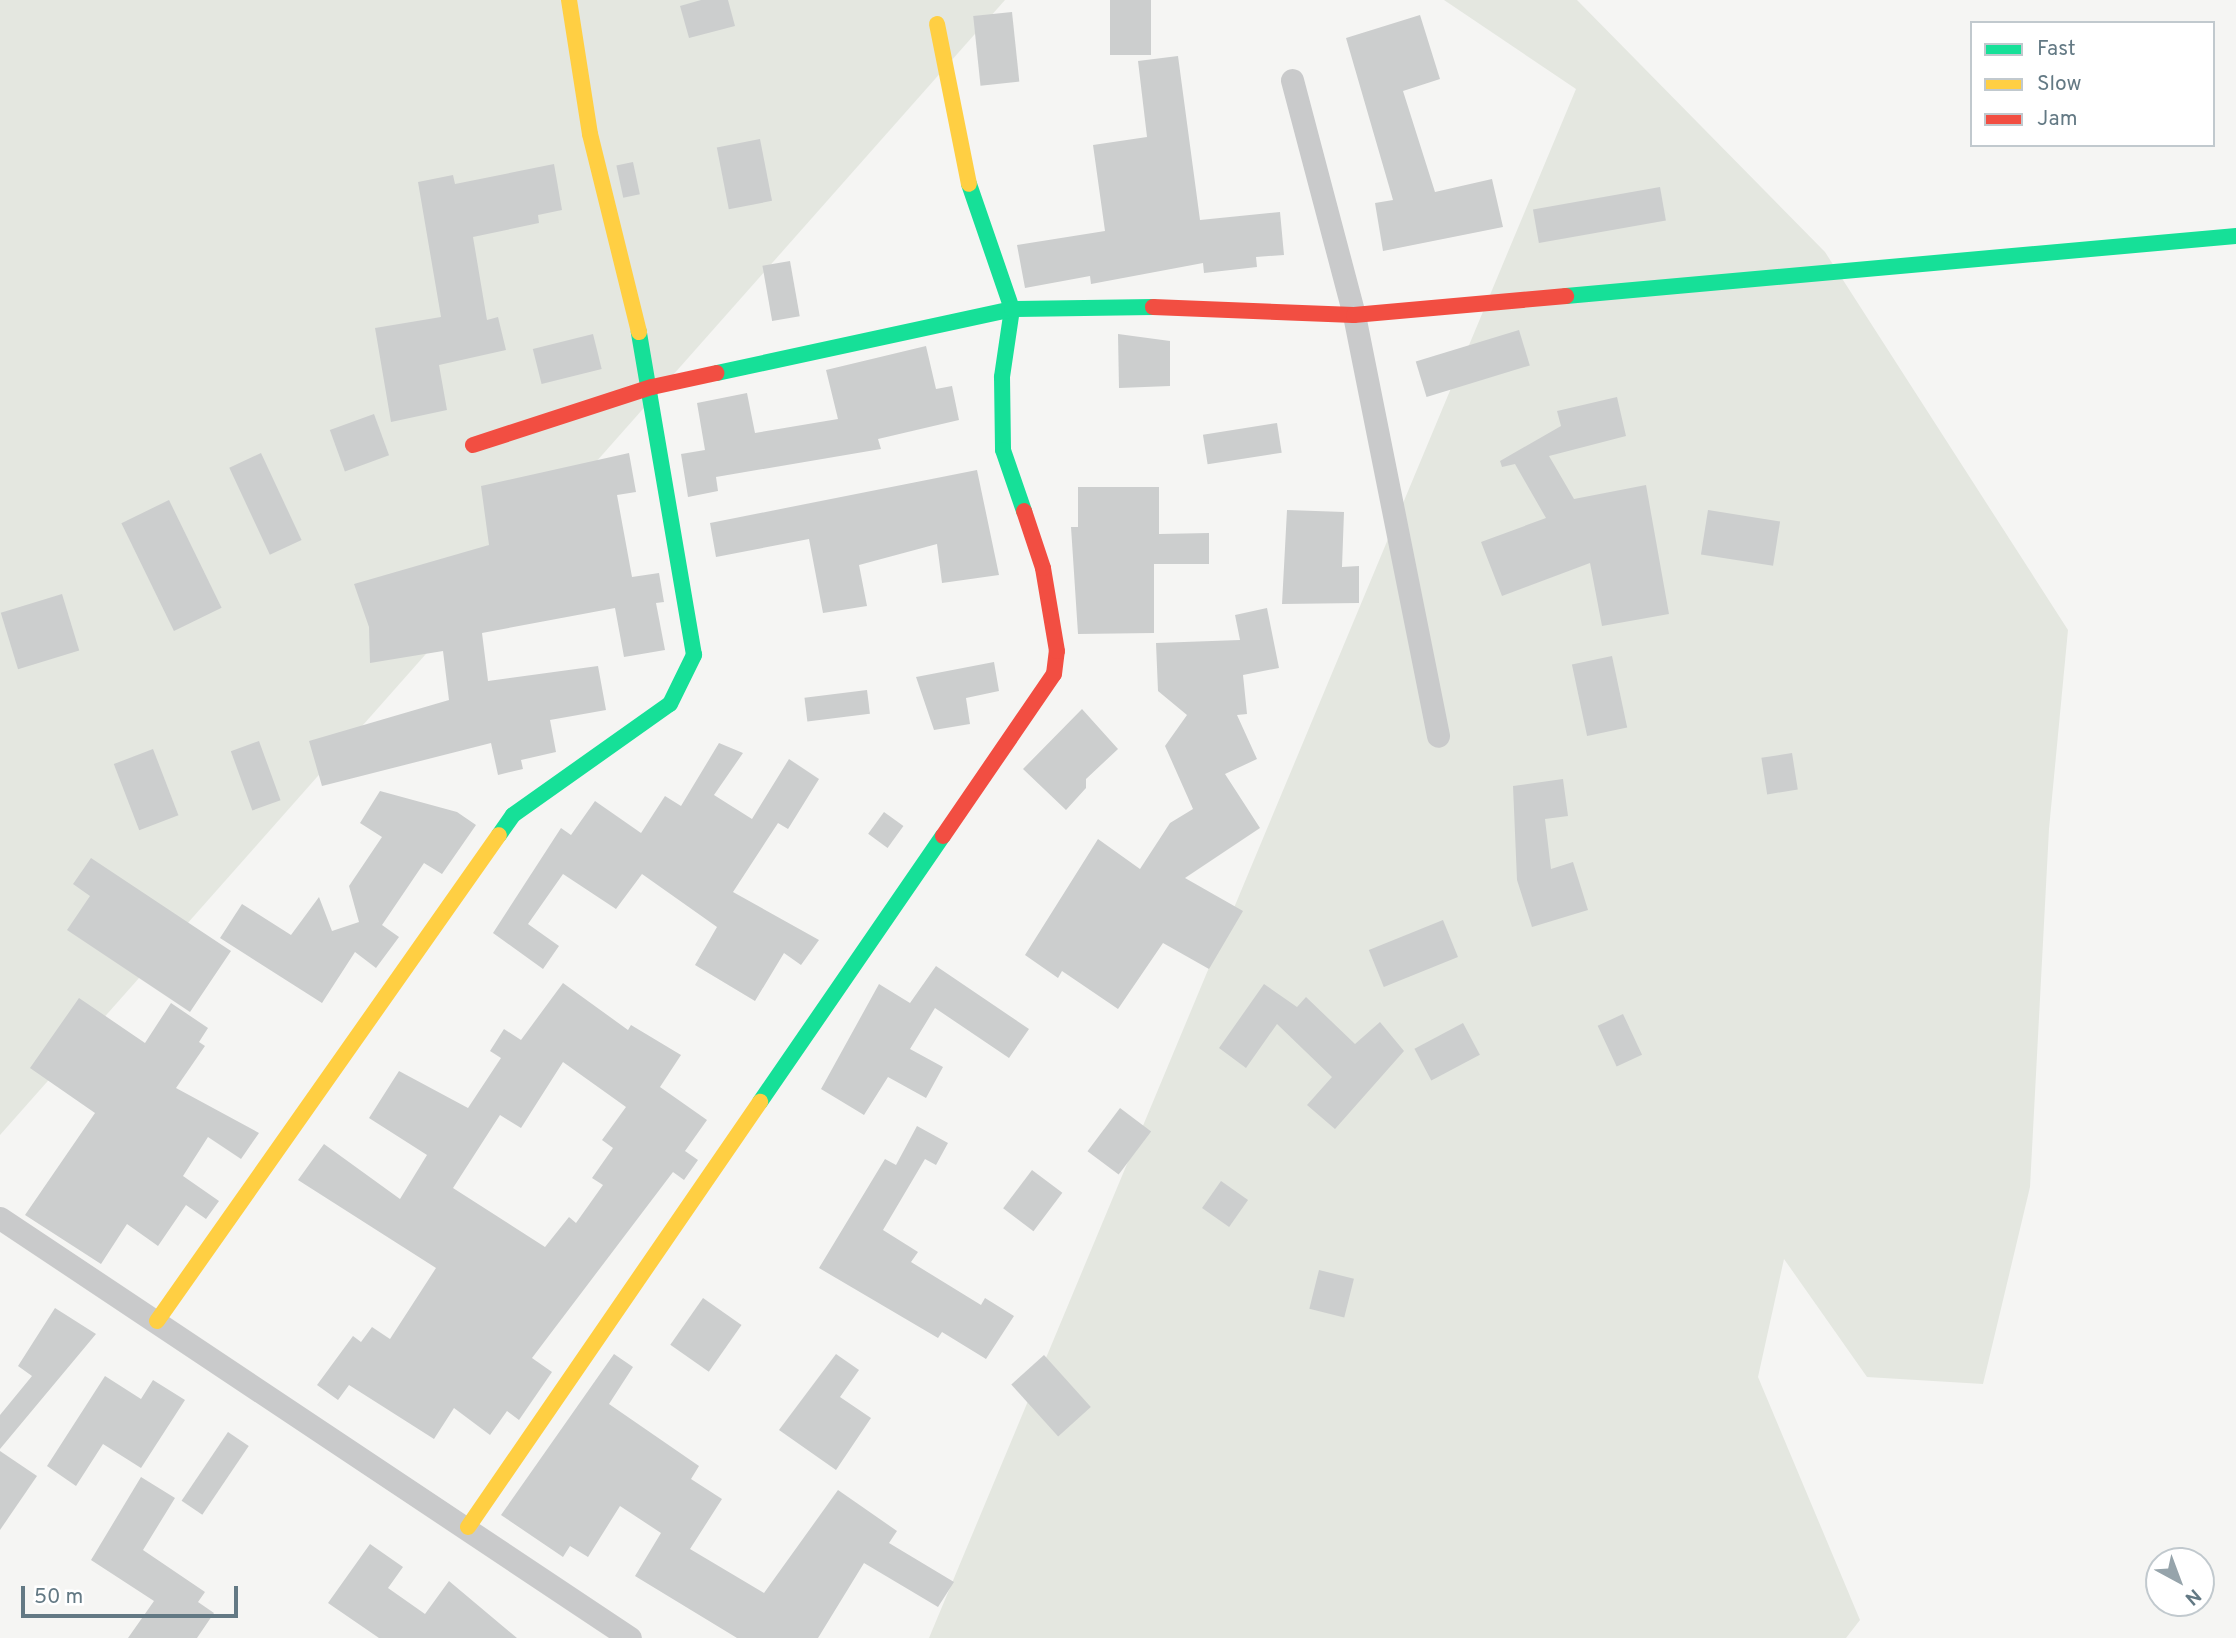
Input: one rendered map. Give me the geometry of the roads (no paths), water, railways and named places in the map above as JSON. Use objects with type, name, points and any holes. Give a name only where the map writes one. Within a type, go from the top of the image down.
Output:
[{"type":"street","points":[[157,1321],[513,815],[543,789],[651,719],[684,681],[693,642],[652,387],[590,134],[569,0]]},
{"type":"street","points":[[468,1527],[1054,674],[1057,651],[1043,568],[1003,450],[1002,377],[1012,309],[967,179],[937,24]]},
{"type":"street","points":[[1292,80],[1354,315],[1438,736]]},
{"type":"street","points":[[473,445],[652,387],[1012,309],[1171,307],[1354,315],[2236,236]]},
{"type":"street","points":[[0,1218],[468,1527],[630,1638]]}]
